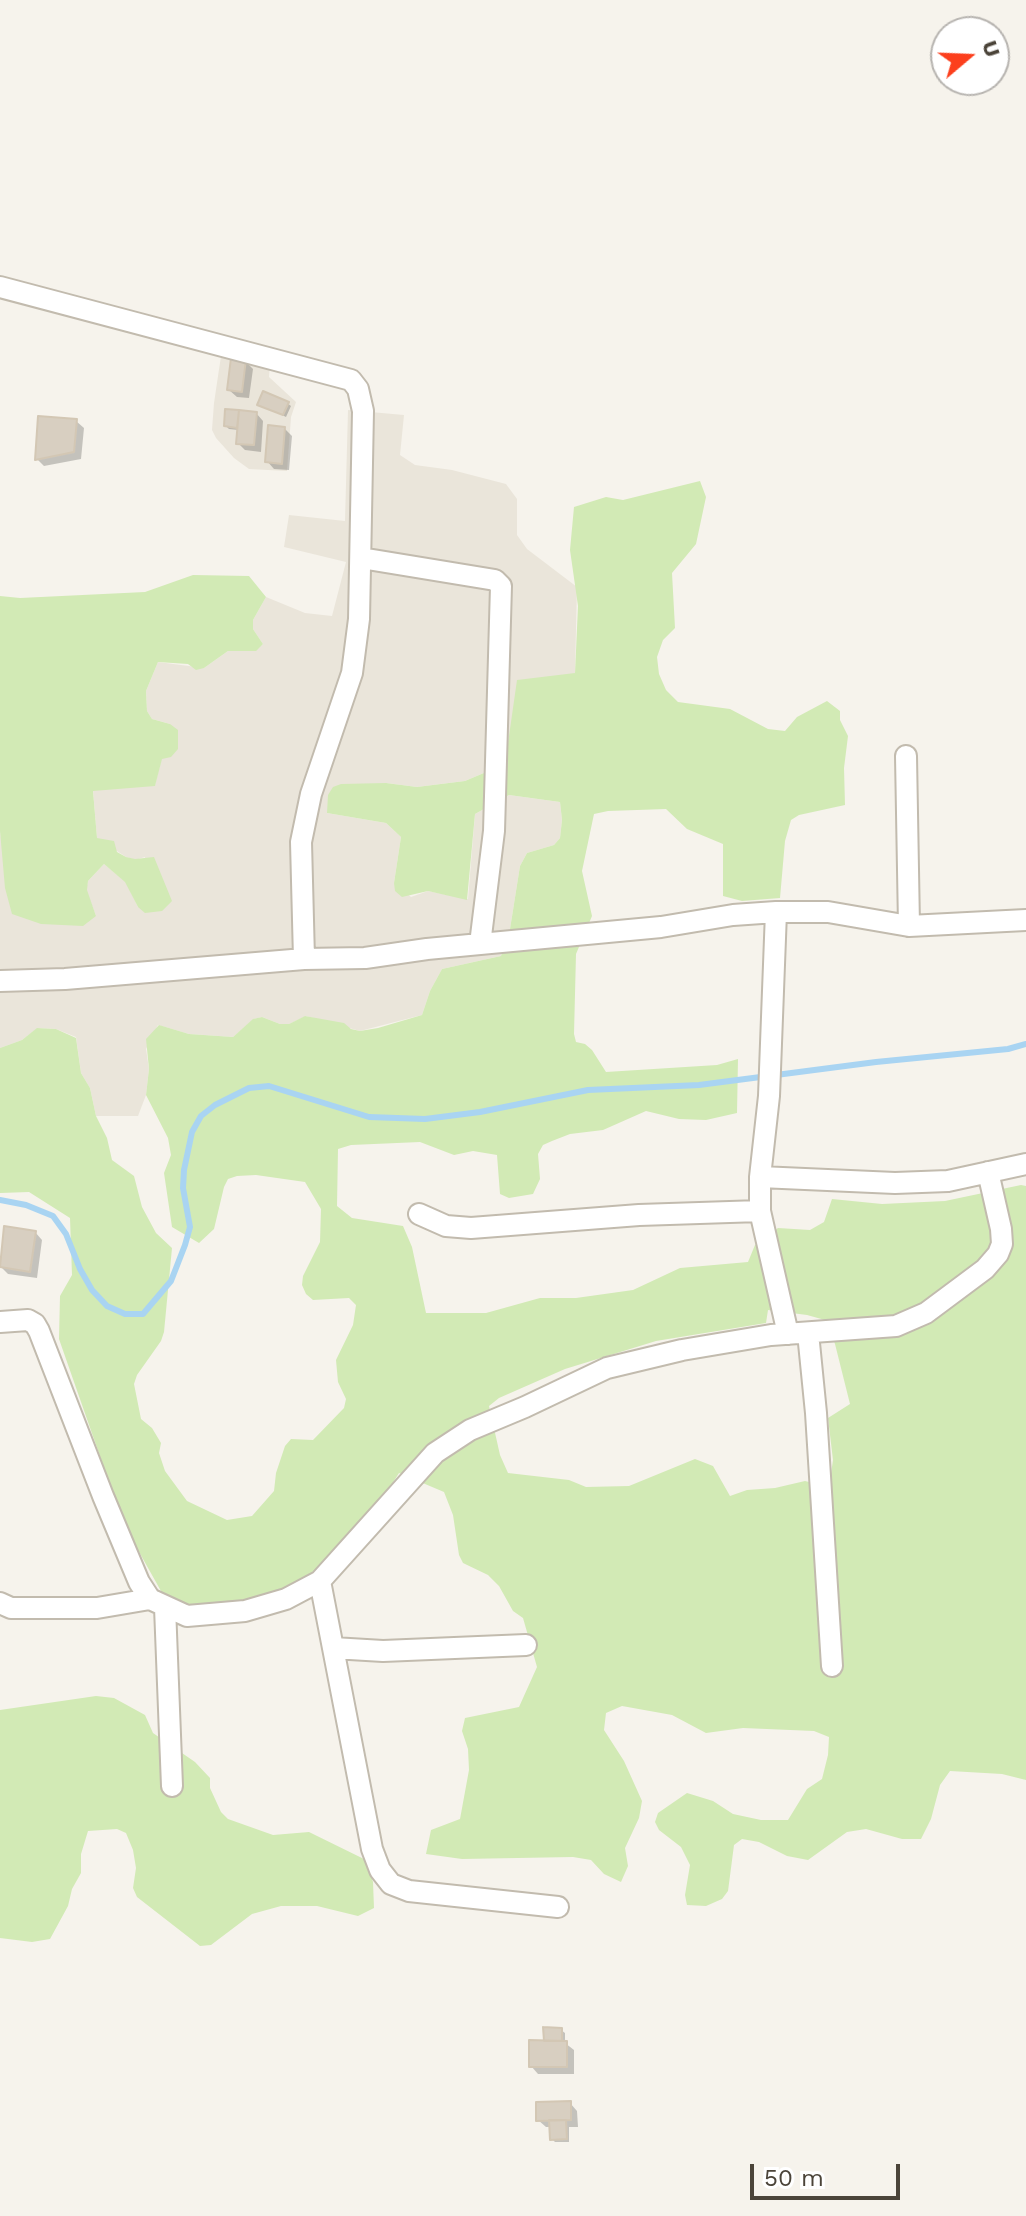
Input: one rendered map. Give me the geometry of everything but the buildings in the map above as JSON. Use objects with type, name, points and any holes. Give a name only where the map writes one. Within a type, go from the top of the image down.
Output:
[{"type":"street","points":[[0,287],[354,382],[363,411],[359,619],[352,673],[311,794],[301,842],[304,959]]},
{"type":"street","points":[[361,558],[495,580],[501,586],[494,831],[480,944]]},
{"type":"street","points":[[906,756],[909,926]]},
{"type":"street","points":[[776,912],[769,1096],[760,1177],[760,1211],[798,1334],[816,1413],[832,1666]]},
{"type":"street","points":[[0,981],[65,979],[304,959],[365,958],[776,912],[828,912],[909,926],[1026,920]]},
{"type":"street","points":[[760,1177],[895,1183],[948,1181],[1026,1164]]},
{"type":"street","points":[[0,1322],[28,1320],[39,1331],[139,1582],[158,1603],[187,1616],[245,1611],[286,1599],[320,1581],[435,1453],[470,1430],[607,1368],[726,1342],[896,1326],[926,1313],[985,1269],[1002,1244],[988,1172]]},
{"type":"street","points":[[419,1214],[446,1226],[471,1228],[639,1215],[760,1211]]},
{"type":"street","points":[[320,1581],[372,1849],[380,1870],[391,1884],[409,1891],[558,1907]]},
{"type":"street","points":[[0,1603],[11,1608],[97,1608],[158,1603]]},
{"type":"street","points":[[158,1603],[172,1786]]},
{"type":"street","points":[[333,1648],[383,1651],[526,1645]]},
{"type":"shaded area","points":[[224,336],[271,347],[269,377],[296,402],[291,417],[287,471],[249,469],[234,458],[212,430]]},
{"type":"shaded area","points":[[348,410],[404,415],[400,455],[415,465],[452,470],[506,484],[517,499],[517,535],[527,549],[577,587],[575,673],[505,764],[465,781],[417,787],[386,783],[327,813],[386,823],[401,837],[394,883],[411,897],[428,891],[468,899],[475,814],[509,795],[560,802],[560,838],[554,845],[527,853],[520,866],[510,929],[501,956],[442,969],[422,1015],[360,1031],[306,1016],[289,1024],[262,1017],[254,1019],[233,1037],[189,1034],[158,1025],[146,1049],[149,1069],[146,1095],[138,1116],[96,1116],[90,1088],[81,1073],[76,1037],[56,1029],[38,1028],[22,1040],[0,1048],[0,831],[3,852],[96,916],[86,890],[88,881],[104,864],[126,882],[138,907],[145,857],[135,860],[126,857],[97,838],[93,790],[155,785],[170,724],[152,719],[147,711],[146,691],[158,662],[204,668],[228,651],[256,650],[263,644],[253,629],[253,620],[266,597],[305,613],[332,616],[346,562],[284,547],[289,515],[345,521]]},
{"type":"green space","points":[[700,481],[706,497],[696,544],[672,573],[675,628],[663,640],[657,657],[659,674],[666,690],[678,702],[730,709],[768,729],[785,731],[797,717],[827,701],[840,711],[840,720],[848,736],[844,768],[845,805],[799,815],[791,820],[785,841],[780,898],[742,901],[723,896],[723,844],[687,829],[666,809],[594,814],[582,871],[592,916],[576,954],[576,1042],[592,1050],[606,1072],[717,1065],[738,1059],[737,1113],[706,1120],[679,1119],[646,1111],[603,1130],[570,1134],[543,1145],[538,1154],[540,1179],[533,1194],[509,1198],[500,1194],[497,1155],[473,1151],[454,1155],[420,1142],[351,1145],[338,1149],[337,1206],[352,1218],[403,1226],[412,1247],[426,1313],[486,1313],[540,1298],[576,1298],[633,1290],[680,1268],[748,1262],[755,1245],[778,1228],[810,1230],[824,1222],[832,1199],[882,1204],[945,1201],[1026,1186],[1026,1780],[1002,1774],[950,1771],[940,1785],[931,1819],[921,1839],[902,1839],[866,1829],[847,1832],[808,1860],[787,1856],[759,1842],[742,1839],[734,1845],[728,1891],[722,1899],[706,1906],[687,1905],[685,1895],[690,1865],[681,1847],[659,1830],[655,1822],[658,1813],[687,1793],[713,1801],[733,1814],[761,1820],[788,1820],[807,1789],[822,1779],[829,1737],[814,1731],[743,1728],[706,1733],[672,1715],[622,1706],[606,1713],[604,1730],[624,1761],[642,1801],[639,1818],[625,1848],[628,1866],[621,1882],[604,1874],[591,1860],[573,1857],[462,1859],[426,1854],[431,1830],[460,1819],[469,1770],[468,1749],[462,1731],[465,1718],[519,1707],[537,1667],[523,1618],[513,1611],[499,1586],[488,1575],[463,1563],[453,1515],[444,1492],[399,1473],[364,1528],[300,1581],[238,1607],[198,1612],[166,1600],[124,1525],[59,1339],[60,1296],[72,1275],[70,1218],[29,1192],[0,1193],[0,1048],[22,1040],[37,1028],[56,1029],[76,1038],[81,1073],[90,1088],[96,1116],[107,1138],[112,1160],[134,1176],[142,1207],[156,1233],[172,1248],[164,1332],[134,1384],[141,1419],[152,1428],[161,1443],[159,1453],[165,1471],[187,1501],[227,1520],[252,1516],[274,1491],[285,1446],[291,1439],[313,1440],[344,1408],[346,1399],[338,1382],[336,1360],[353,1325],[356,1305],[349,1298],[313,1300],[302,1285],[303,1276],[320,1242],[321,1209],[305,1182],[256,1175],[228,1179],[214,1229],[199,1243],[172,1227],[164,1173],[171,1155],[168,1138],[146,1095],[149,1069],[146,1039],[159,1025],[189,1034],[233,1037],[253,1019],[262,1017],[280,1024],[289,1024],[305,1016],[344,1023],[360,1031],[378,1028],[422,1015],[442,969],[501,956],[510,929],[520,866],[527,853],[554,845],[560,838],[560,802],[509,795],[475,814],[467,900],[428,891],[402,897],[395,891],[394,883],[401,837],[386,823],[327,813],[328,795],[333,787],[341,784],[386,783],[417,787],[465,781],[505,764],[517,680],[575,673],[578,606],[570,550],[574,507],[606,497],[623,500]],"holes":[[[768,1310],[825,1320],[835,1344],[850,1404],[828,1418],[833,1460],[829,1487],[805,1481],[747,1490],[730,1496],[713,1466],[695,1459],[629,1486],[586,1487],[569,1480],[508,1473],[500,1455],[489,1406],[499,1398],[565,1369],[656,1341],[766,1323]]]},
{"type":"green space","points":[[193,575],[249,576],[266,597],[253,620],[253,629],[263,644],[256,651],[228,651],[196,670],[188,664],[158,662],[146,691],[147,711],[152,719],[170,724],[178,730],[178,749],[171,757],[162,759],[155,786],[93,791],[97,838],[114,841],[117,852],[126,857],[154,857],[172,901],[162,911],[145,913],[138,907],[125,882],[104,864],[88,881],[87,890],[96,916],[83,926],[41,924],[12,914],[5,888],[0,831],[0,596],[20,598],[145,592]]},
{"type":"green space","points":[[96,1696],[114,1698],[145,1715],[153,1733],[195,1762],[210,1778],[210,1788],[221,1812],[228,1819],[273,1835],[309,1832],[366,1860],[373,1882],[374,1908],[358,1916],[317,1906],[281,1906],[252,1914],[211,1945],[200,1946],[137,1897],[133,1888],[136,1868],[133,1850],[126,1833],[117,1829],[88,1831],[81,1854],[81,1873],[50,1939],[32,1942],[0,1938],[0,1710]]},
{"type":"waterway","points":[[0,1200],[26,1205],[53,1216],[66,1234],[92,1290],[107,1306],[125,1314],[143,1314],[171,1281],[190,1227],[183,1188],[192,1132],[201,1116],[215,1105],[249,1088],[269,1086],[369,1117],[425,1119],[480,1112],[588,1090],[699,1085],[1008,1049],[1026,1044]]}]
